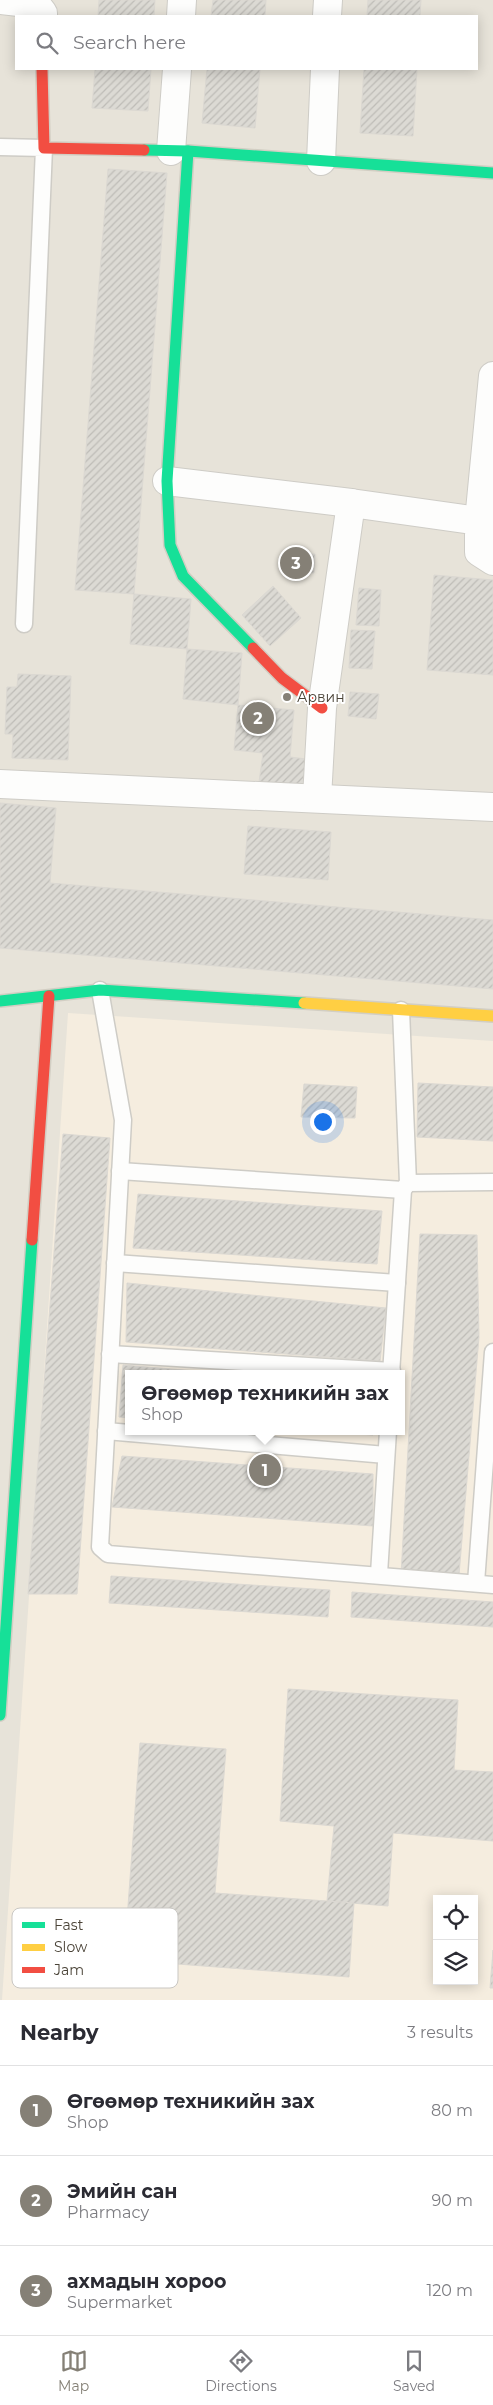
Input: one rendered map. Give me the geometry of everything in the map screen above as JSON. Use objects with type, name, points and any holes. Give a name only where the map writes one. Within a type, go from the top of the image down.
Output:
[{"type":"street","points":[[0,0],[36,4],[43,12],[43,15]]},
{"type":"street","points":[[180,15],[182,0]]},
{"type":"street","points":[[327,15],[328,0]]},
{"type":"street","points":[[42,70],[45,127],[44,148],[180,151],[493,173]]},
{"type":"street","points":[[177,70],[180,151],[167,481],[170,545],[183,576],[282,678],[322,708]]},
{"type":"street","points":[[321,161],[325,70]]},
{"type":"street","points":[[493,376],[479,521],[479,552],[493,562]]},
{"type":"street","points":[[167,481],[351,503],[479,521]]},
{"type":"street","points":[[317,798],[322,708],[351,503]]},
{"type":"street","points":[[0,784],[493,807]]},
{"type":"street","points":[[0,1001],[100,990],[493,1016]]},
{"type":"street","points":[[0,1715],[4,1594],[49,996]]},
{"type":"lane","points":[[0,147],[44,148],[24,624]]},
{"type":"lane","points":[[100,990],[123,1120],[100,1547],[104,1552],[493,1584]]},
{"type":"lane","points":[[392,1370],[397,1283],[406,1186],[401,1010]]},
{"type":"lane","points":[[120,1171],[406,1186],[493,1182]]},
{"type":"lane","points":[[116,1263],[397,1283]]},
{"type":"lane","points":[[476,1583],[493,1352]]},
{"type":"lane","points":[[110,1354],[361,1370]]},
{"type":"lane","points":[[106,1431],[125,1433]]},
{"type":"lane","points":[[153,1435],[386,1455]]},
{"type":"lane","points":[[379,1574],[388,1435]]},
{"type":"shaded area","points":[[0,0],[493,0],[493,2000],[0,2000]]},
{"type":"shaded area","points":[[68,1013],[493,1041],[493,2000],[2,2000]]},
{"type":"building","points":[[99,0],[155,0],[154,15],[98,15]]},
{"type":"building","points":[[213,0],[266,0],[265,15],[211,15]]},
{"type":"building","points":[[368,0],[421,0],[420,15],[367,15]]},
{"type":"building","points":[[95,70],[151,70],[148,111],[92,108]]},
{"type":"building","points":[[207,70],[260,70],[255,128],[202,123]]},
{"type":"building","points":[[364,70],[417,70],[413,136],[360,133]]},
{"type":"building","points":[[108,169],[167,173],[134,594],[75,590]]},
{"type":"building","points":[[284,554],[315,554],[314,573],[284,573]]},
{"type":"building","points":[[434,575],[493,580],[493,675],[427,670]]},
{"type":"building","points":[[273,586],[301,618],[270,646],[242,615]]},
{"type":"building","points":[[359,588],[381,590],[379,626],[356,625]]},
{"type":"building","points":[[134,594],[191,599],[187,649],[130,644]]},
{"type":"building","points":[[351,630],[375,631],[372,669],[349,668]]},
{"type":"building","points":[[187,649],[242,653],[238,705],[183,699]]},
{"type":"building","points":[[18,674],[71,676],[68,760],[12,758],[13,734],[5,734],[7,687],[17,687]]},
{"type":"building","points":[[350,692],[379,694],[376,719],[348,716]]},
{"type":"building","points":[[238,705],[294,710],[290,757],[306,759],[303,787],[259,782],[263,753],[234,750]]},
{"type":"building","points":[[0,803],[56,808],[50,883],[493,920],[493,989],[0,948]]},
{"type":"building","points":[[248,826],[331,832],[328,880],[244,874]]},
{"type":"building","points":[[418,1083],[493,1087],[493,1141],[417,1137]]},
{"type":"building","points":[[304,1084],[357,1087],[355,1118],[301,1117]]},
{"type":"building","points":[[63,1134],[110,1138],[77,1594],[28,1594]]},
{"type":"building","points":[[138,1194],[382,1211],[377,1264],[133,1248]]},
{"type":"building","points":[[420,1234],[477,1235],[479,1337],[459,1575],[401,1575]]},
{"type":"building","points":[[127,1283],[386,1308],[380,1361],[126,1342]]},
{"type":"building","points":[[123,1365],[184,1370],[125,1370],[125,1418],[119,1417]]},
{"type":"building","points":[[122,1456],[373,1474],[373,1526],[112,1507]]},
{"type":"building","points":[[111,1576],[330,1590],[328,1617],[109,1603]]},
{"type":"building","points":[[352,1592],[493,1602],[493,1627],[351,1617]]},
{"type":"building","points":[[288,1689],[458,1700],[454,1770],[493,1772],[493,1841],[393,1833],[388,1906],[327,1901],[334,1826],[280,1821]]},
{"type":"building","points":[[140,1743],[226,1749],[215,1893],[354,1903],[349,1977],[178,1964],[178,1908],[128,1908]]},
{"type":"building","points":[[493,1950],[493,1988],[490,1988]]},
{"type":"traffic: fast","points":[[144,150],[188,151],[493,173]]},
{"type":"traffic: fast","points":[[188,151],[167,481],[170,545],[183,576],[253,648]]},
{"type":"traffic: fast","points":[[0,1001],[100,990],[304,1003]]},
{"type":"traffic: fast","points":[[0,1715],[32,1240]]},
{"type":"traffic: slow","points":[[304,1003],[493,1016]]},
{"type":"traffic: jam","points":[[42,70],[44,148],[144,150]]},
{"type":"traffic: jam","points":[[253,648],[282,678],[322,708]]},
{"type":"traffic: jam","points":[[32,1240],[49,996]]},
{"type":"place","name":"ахмадын хороо","points":[[296,563]]},
{"type":"place","name":"Арвин","points":[[287,697]]},
{"type":"place","name":"Эмийн сан","points":[[258,718]]},
{"type":"place","name":"Өгөөмөр техникийн зах","points":[[265,1470]]}]
